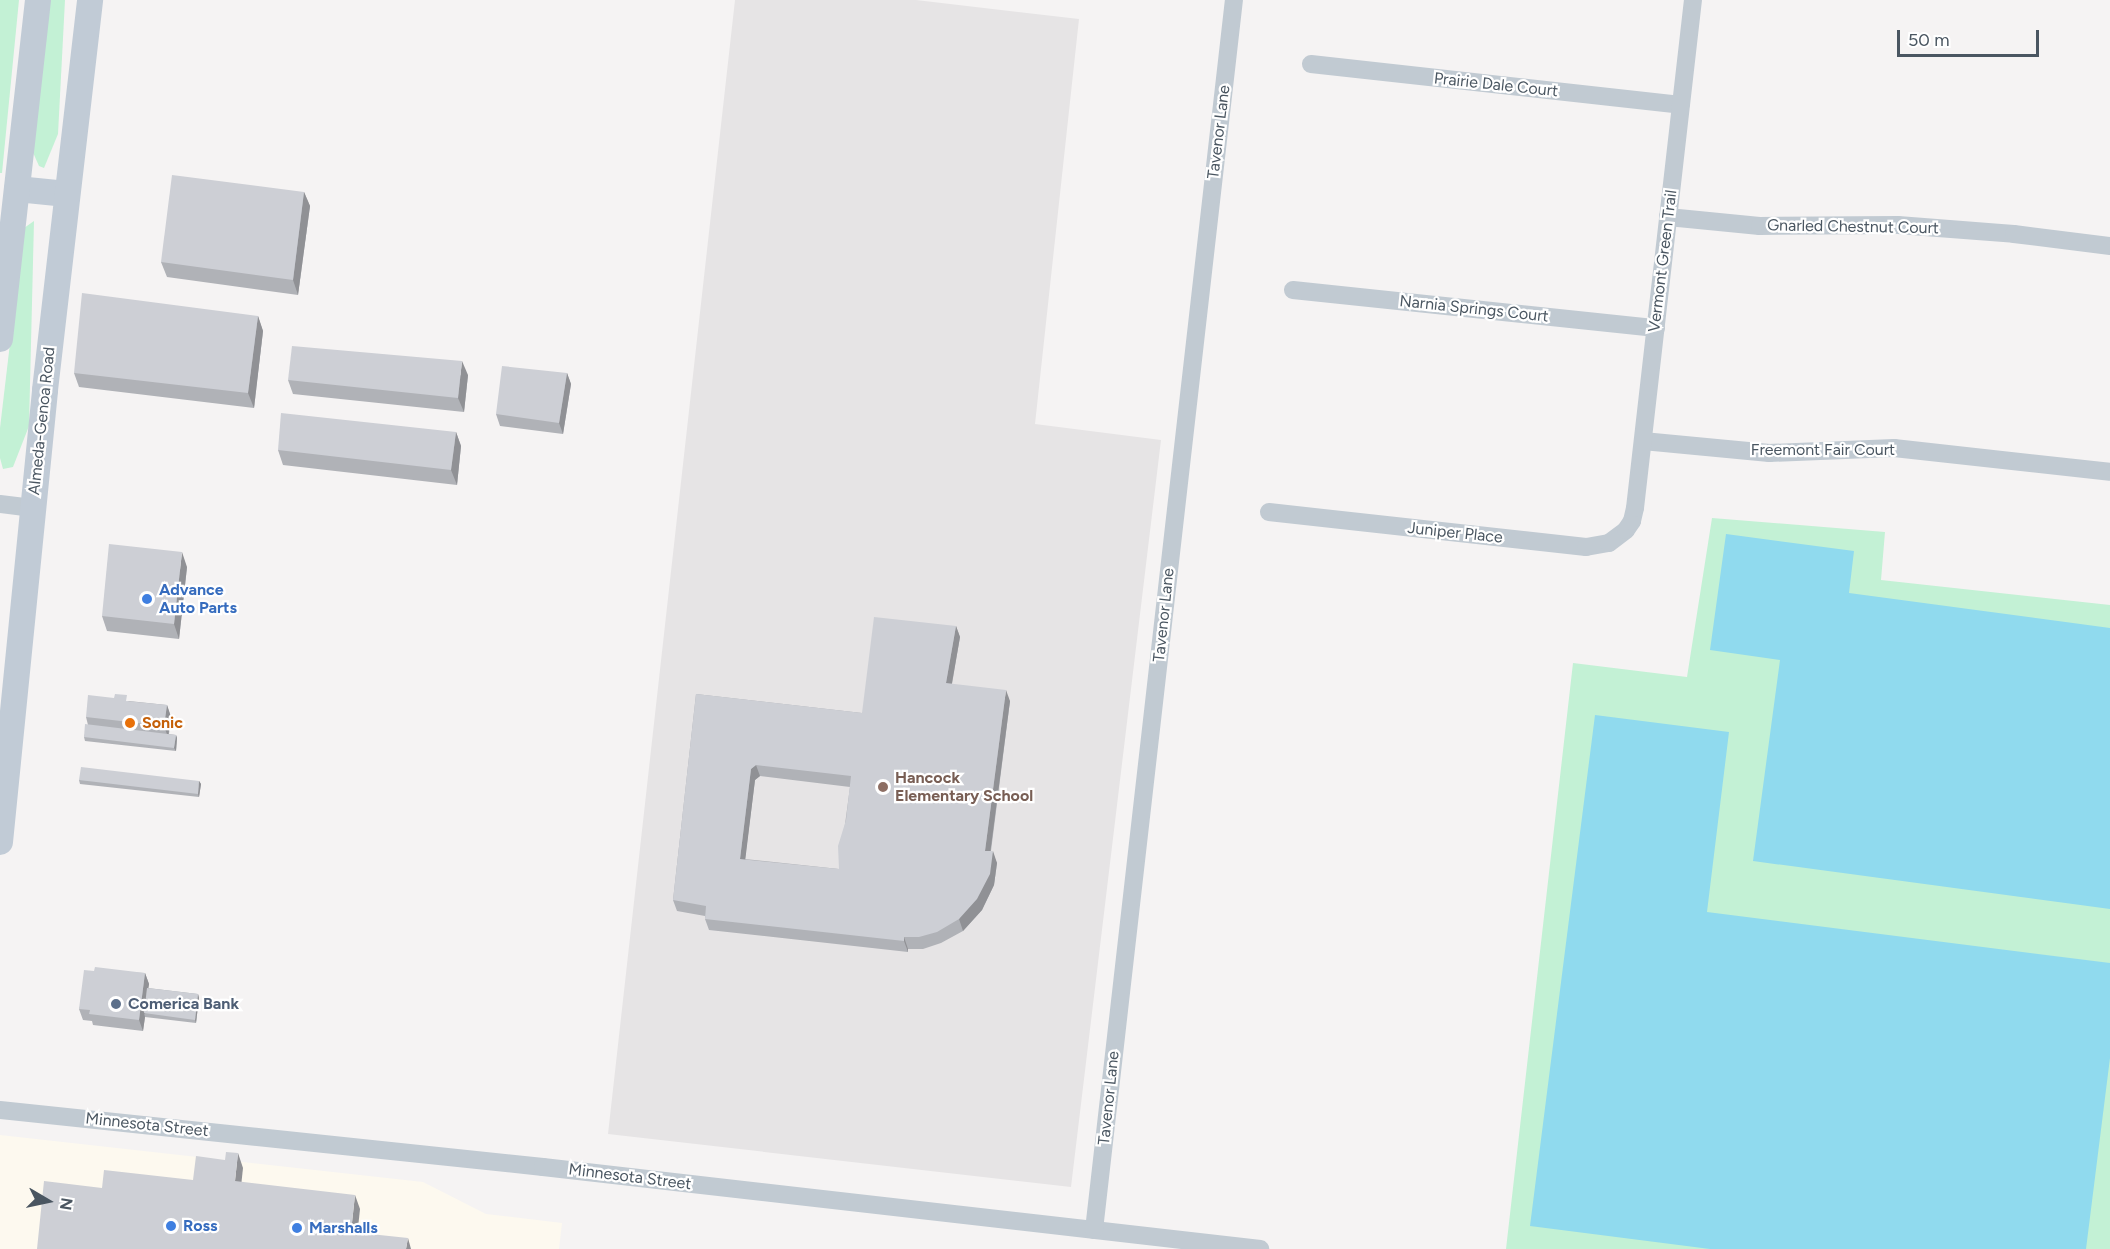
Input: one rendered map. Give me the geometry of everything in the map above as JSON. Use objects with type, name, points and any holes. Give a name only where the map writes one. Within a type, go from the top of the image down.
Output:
[{"type":"main road","points":[[0,339],[38,0]]},
{"type":"main road","name":"Almeda-Genoa Road","points":[[0,842],[2,801],[33,508],[90,0]]},
{"type":"main road","points":[[17,189],[67,194]]},
{"type":"street","name":"Tavenor Lane","points":[[1094,1230],[1234,0]]},
{"type":"street","name":"Vermont Green Trail","points":[[1632,521],[1693,0]]},
{"type":"street","name":"Prairie Dale Court","points":[[1311,64],[1681,105]]},
{"type":"street","name":"Gnarled Chestnut Court","points":[[1668,217],[1760,226],[1898,225],[2014,234],[2110,246]]},
{"type":"street","name":"Narnia Springs Court","points":[[1293,290],[1656,328]]},
{"type":"street","name":"Freemont Fair Court","points":[[1643,441],[1769,453],[1894,448],[2110,472]]},
{"type":"street","points":[[0,504],[33,508]]},
{"type":"street","name":"Juniper Place","points":[[1269,512],[1586,548],[1609,543],[1626,530],[1632,521]]},
{"type":"street","name":"Minnesota Street","points":[[0,1110],[566,1169],[1260,1249]]},
{"type":"shaded area","name":"Hancock Elementary School","points":[[735,0],[916,0],[1079,19],[1035,424],[1161,440],[1071,1187],[608,1134]]},
{"type":"shaded area","points":[[0,1135],[423,1182],[486,1214],[562,1223],[559,1249],[0,1249]]},
{"type":"green space","points":[[0,0],[19,0],[2,173],[0,173]]},
{"type":"green space","points":[[46,0],[65,0],[58,134],[44,168],[39,166],[31,148]]},
{"type":"green space","points":[[34,221],[29,426],[13,467],[3,469],[0,458],[0,428],[24,228]]},
{"type":"green space","points":[[1712,518],[1885,532],[1881,580],[2110,605],[2110,1249],[1506,1249],[1573,663],[1687,677]]},
{"type":"water","points":[[1726,534],[1854,551],[1849,593],[2110,628],[2110,909],[1753,861],[1780,660],[1710,650]]},
{"type":"water","points":[[1595,715],[1729,732],[1707,912],[2110,963],[2110,1058],[2086,1249],[1710,1249],[1530,1226]]},
{"type":"building","points":[[172,175],[304,192],[293,280],[161,262]]},
{"type":"building","points":[[82,293],[258,316],[248,393],[74,373]]},
{"type":"building","points":[[292,346],[462,361],[458,398],[288,380]]},
{"type":"building","points":[[502,366],[567,373],[559,423],[496,414]]},
{"type":"building","points":[[281,413],[456,432],[451,470],[278,450]]},
{"type":"building","name":"Advance Auto Parts","points":[[109,544],[182,552],[174,624],[102,616]]},
{"type":"building","points":[[874,617],[956,626],[946,683],[1006,690],[985,851],[993,851],[990,874],[977,899],[959,919],[937,932],[919,937],[904,937],[904,941],[705,919],[706,906],[673,900],[696,694],[862,713]],"holes":[[[756,765],[851,776],[846,820],[838,846],[839,869],[740,859],[751,769]]]},
{"type":"building","points":[[115,694],[127,695],[126,701],[167,705],[164,726],[86,717],[88,695],[114,698]]},
{"type":"building","points":[[85,724],[176,735],[174,748],[84,737]]},
{"type":"building","points":[[81,767],[199,781],[198,794],[79,780]]},
{"type":"building","name":"Comerica Bank","points":[[95,967],[145,973],[139,1020],[89,1014],[90,1010],[79,1009],[84,970],[94,971]]},
{"type":"building","points":[[147,988],[198,994],[195,1020],[144,1013]]},
{"type":"building","points":[[226,1152],[238,1153],[235,1181],[355,1195],[351,1232],[408,1238],[406,1249],[37,1249],[44,1181],[102,1188],[104,1170],[193,1180],[196,1156],[225,1160]]},
{"type":"place","name":"Advance Auto Parts","points":[[147,599]]},
{"type":"place","name":"Sonic","points":[[130,723]]},
{"type":"place","name":"Hancock Elementary School","points":[[883,787]]},
{"type":"place","name":"Comerica Bank","points":[[116,1004]]},
{"type":"place","name":"Ross","points":[[171,1226]]},
{"type":"place","name":"Marshalls","points":[[297,1228]]}]
